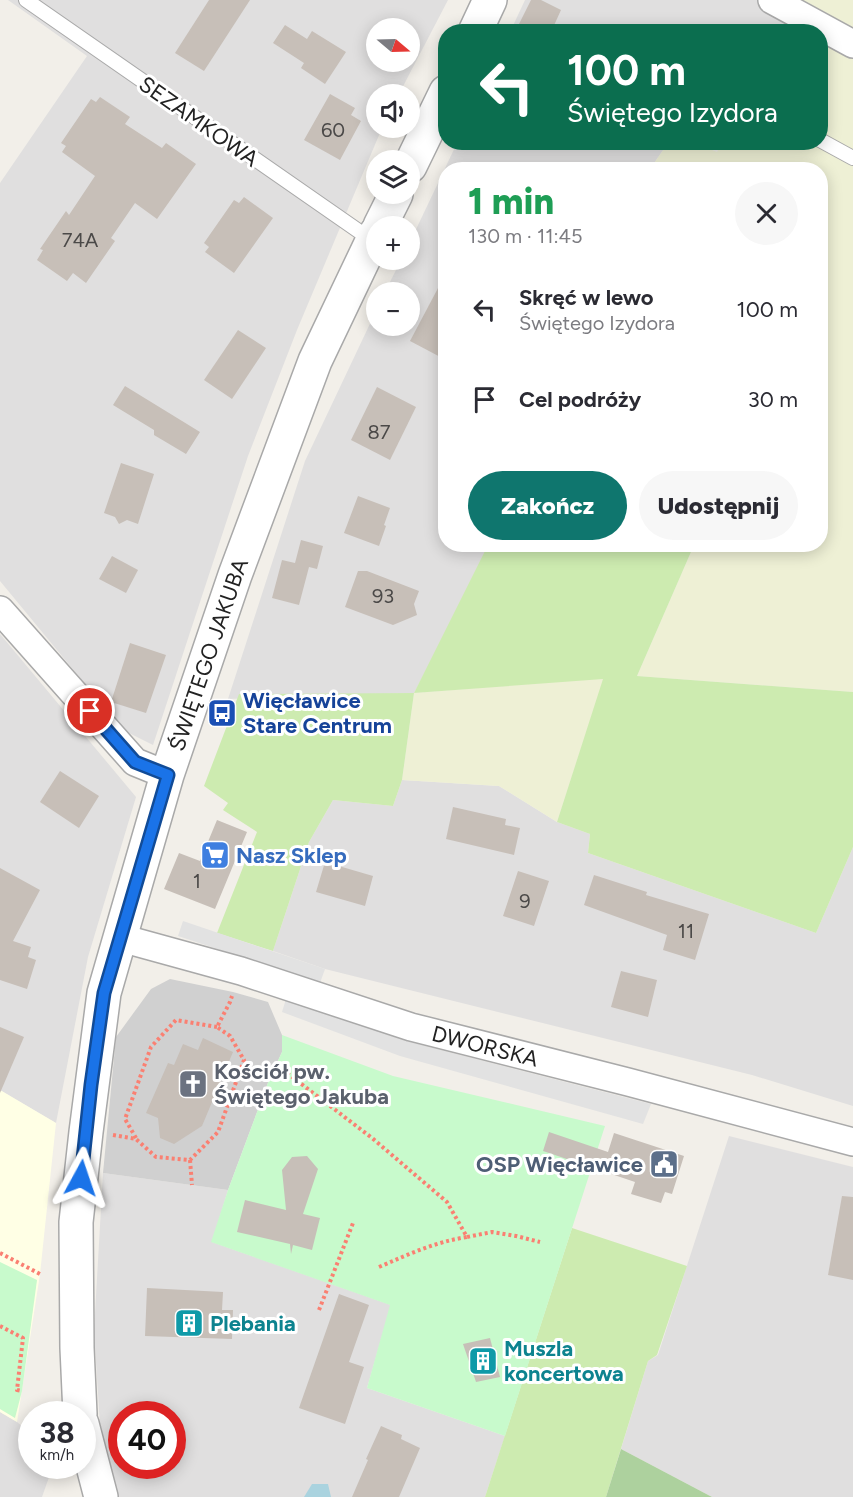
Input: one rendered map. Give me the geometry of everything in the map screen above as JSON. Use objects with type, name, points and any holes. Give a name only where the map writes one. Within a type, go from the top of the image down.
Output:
[{"type":"street","points":[[479,24],[490,0]]},
{"type":"street","points":[[772,0],[798,24]]},
{"type":"street","points":[[828,35],[853,44]]},
{"type":"street","points":[[418,150],[438,108]]},
{"type":"street","name":"ŚWIĘTEGO JAKUBA","points":[[80,1401],[76,1348],[76,1222],[104,993],[168,775],[235,575],[315,361],[366,255]]},
{"type":"street","points":[[0,610],[135,762],[168,775]]},
{"type":"street","name":"DWORSKA","points":[[121,938],[241,971],[411,1027],[853,1142]]},
{"type":"street","points":[[96,1478],[101,1497]]},
{"type":"lane","name":"SEZAMKOWA","points":[[26,0],[366,227]]},
{"type":"lane","points":[[828,144],[853,158]]},
{"type":"path","points":[[217,1028],[230,1002]]},
{"type":"path","points":[[190,1161],[156,1157],[136,1139],[125,1119],[151,1047],[176,1020],[217,1028],[230,1036],[244,1060],[218,1132],[190,1161],[192,1185]]},
{"type":"path","points":[[287,1073],[372,1138],[447,1202],[467,1237]]},
{"type":"path","points":[[106,1134],[136,1139]]},
{"type":"path","points":[[319,1310],[353,1223]]},
{"type":"path","points":[[380,1267],[446,1240],[492,1232],[540,1242]]},
{"type":"path","points":[[0,1253],[40,1274]]},
{"type":"path","points":[[0,1326],[23,1338],[17,1390],[22,1391]]},
{"type":"shaded area","points":[[8,0],[448,0],[420,54],[420,18],[366,18],[366,72],[410,72],[404,84],[366,84],[366,138],[378,138],[373,150],[366,150],[366,166],[297,330],[248,456],[153,745],[123,730],[0,581],[0,183],[87,56]]},
{"type":"shaded area","points":[[525,0],[791,0],[799,4],[787,24],[514,24]]},
{"type":"shaded area","points":[[791,0],[853,0],[853,692],[637,676],[691,552],[828,552],[828,162],[655,162],[663,150],[712,150],[717,152],[718,150],[828,150],[828,24],[787,24],[798,4]]},
{"type":"shaded area","points":[[454,150],[663,150],[655,162],[448,162]]},
{"type":"shaded area","points":[[438,183],[438,552],[489,552],[414,693],[228,699],[305,461],[366,332],[366,336],[420,336],[420,282],[390,282],[396,270],[420,270],[420,221]]},
{"type":"shaded area","points":[[0,634],[136,797],[88,957],[56,1123],[0,1090]]},
{"type":"shaded area","points":[[604,678],[557,822],[499,786],[402,780],[414,693]]},
{"type":"shaded area","points":[[402,780],[499,786],[557,822],[590,834],[588,853],[816,933],[853,847],[853,1106],[752,1075],[325,969],[273,951],[309,842],[333,800],[393,806]]},
{"type":"shaded area","points":[[183,921],[325,969],[320,983],[178,936]]},
{"type":"shaded area","points":[[170,979],[268,1002],[282,1035],[282,1052],[269,1080],[228,1190],[103,1173],[116,1037],[151,989]]},
{"type":"shaded area","points":[[286,999],[406,1041],[651,1104],[643,1124],[400,1056],[282,1012]]},
{"type":"shaded area","points":[[0,1090],[56,1123],[40,1274],[20,1401],[18,1401],[17,1422],[0,1412]]},
{"type":"shaded area","points":[[729,1136],[853,1167],[853,1497],[712,1497],[621,1449],[648,1361],[658,1355]]},
{"type":"shaded area","points":[[103,1173],[228,1190],[212,1242],[391,1305],[367,1388],[505,1436],[485,1497],[118,1497],[111,1479],[186,1479],[186,1401],[108,1401],[108,1471],[102,1456],[94,1331]]},
{"type":"shaded area","points":[[0,1412],[18,1423],[18,1479],[48,1479],[42,1497],[0,1497]]},
{"type":"green space","points":[[484,552],[691,552],[637,676],[853,692],[853,847],[816,933],[588,853],[590,834],[557,822],[603,679],[414,693]]},
{"type":"green space","points":[[414,693],[402,780],[393,806],[333,800],[309,842],[273,951],[217,933],[257,832],[223,810],[228,803],[204,786],[239,694]]},
{"type":"green space","points":[[282,1035],[393,1076],[605,1126],[505,1436],[367,1388],[390,1305],[211,1242],[269,1080],[282,1052]]},
{"type":"green space","points":[[572,1228],[687,1266],[657,1355],[648,1361],[606,1497],[485,1497]]},
{"type":"green space","points":[[0,1262],[37,1280],[22,1391],[15,1418],[0,1409]]},
{"type":"green space","points":[[621,1449],[712,1497],[606,1497]]},
{"type":"water","points":[[312,1484],[328,1484],[331,1497],[304,1497]]},
{"type":"building","points":[[209,0],[250,0],[204,71],[175,53]]},
{"type":"building","points":[[531,0],[541,0],[561,10],[555,24],[519,24]]},
{"type":"building","points":[[285,25],[307,39],[312,31],[346,52],[325,84],[301,68],[304,63],[273,43]]},
{"type":"building","points":[[330,94],[355,108],[351,115],[361,121],[340,160],[304,140]]},
{"type":"building","points":[[100,97],[130,117],[125,124],[162,148],[166,143],[196,164],[157,219],[135,203],[111,238],[115,241],[86,283],[73,273],[67,281],[37,260],[43,250],[40,249],[66,211],[69,215],[95,176],[62,152],[66,146],[61,143],[91,99],[96,102]]},
{"type":"building","points":[[244,197],[273,218],[234,273],[205,252],[209,247],[204,243],[234,200],[239,203]]},
{"type":"building","points":[[438,288],[438,356],[410,341],[413,336],[420,336],[420,322]]},
{"type":"building","points":[[238,330],[266,348],[232,399],[204,380]]},
{"type":"building","points":[[125,386],[200,432],[186,454],[154,435],[154,430],[113,405]]},
{"type":"building","points":[[377,387],[416,407],[390,460],[351,440]]},
{"type":"building","points":[[121,463],[154,474],[138,524],[127,520],[119,524],[115,517],[104,513]]},
{"type":"building","points":[[358,496],[390,508],[379,546],[344,533]]},
{"type":"building","points":[[301,540],[323,546],[317,569],[309,567],[299,605],[272,598],[282,560],[295,563]]},
{"type":"building","points":[[112,556],[138,570],[126,593],[99,579]]},
{"type":"building","points":[[358,571],[367,571],[419,591],[414,604],[417,615],[393,625],[345,607]]},
{"type":"building","points":[[130,643],[166,655],[146,713],[111,702]]},
{"type":"building","points":[[60,771],[99,796],[79,828],[40,802]]},
{"type":"building","points":[[453,807],[506,819],[505,825],[520,828],[514,855],[446,839]]},
{"type":"building","points":[[217,820],[247,832],[215,909],[164,889],[179,853],[200,861]]},
{"type":"building","points":[[325,862],[373,876],[365,906],[316,892]]},
{"type":"building","points":[[0,868],[40,890],[13,941],[31,947],[28,957],[36,960],[27,989],[0,980]]},
{"type":"building","points":[[518,871],[549,881],[534,926],[503,916]]},
{"type":"building","points":[[594,875],[647,892],[646,895],[709,914],[695,960],[663,950],[667,935],[584,905]]},
{"type":"building","points":[[621,971],[657,980],[648,1017],[611,1007]]},
{"type":"building","points":[[0,1027],[24,1037],[0,1093]]},
{"type":"building","name":"Kościół pw. Świętego Jakuba","points":[[203,1038],[233,1052],[202,1126],[174,1144],[160,1138],[158,1118],[146,1113],[168,1063],[174,1065],[183,1044],[198,1050]]},
{"type":"building","points":[[549,1132],[608,1152],[614,1133],[684,1156],[672,1194],[665,1192],[661,1203],[631,1194],[635,1182],[543,1151]]},
{"type":"building","points":[[307,1156],[318,1169],[303,1214],[320,1218],[312,1250],[293,1245],[291,1254],[290,1244],[237,1232],[245,1200],[286,1210],[282,1170],[292,1157]]},
{"type":"building","points":[[842,1196],[853,1197],[853,1280],[828,1275]]},
{"type":"building","name":"Plebania","points":[[147,1288],[223,1292],[222,1310],[233,1310],[232,1339],[145,1336]]},
{"type":"building","points":[[339,1294],[369,1305],[349,1362],[364,1367],[345,1424],[299,1408]]},
{"type":"building","name":"Muszla koncertowa","points":[[490,1338],[500,1377],[476,1382],[463,1344]]},
{"type":"building","points":[[381,1426],[402,1435],[401,1439],[420,1448],[399,1497],[352,1497],[368,1460],[366,1459]]},
{"type":"place","name":"Więcławice Stare Centrum","points":[[222,713]]},
{"type":"place","name":"Nasz Sklep","points":[[215,855]]},
{"type":"place","name":"Kościół pw. Świętego Jakuba","points":[[193,1084]]},
{"type":"place","name":"OSP Więcławice","points":[[664,1164]]},
{"type":"place","name":"Plebania","points":[[189,1323]]},
{"type":"place","name":"Muszla koncertowa","points":[[483,1361]]},
{"type":"route","points":[[81,1178],[104,993],[168,775],[135,762],[90,711]]}]
